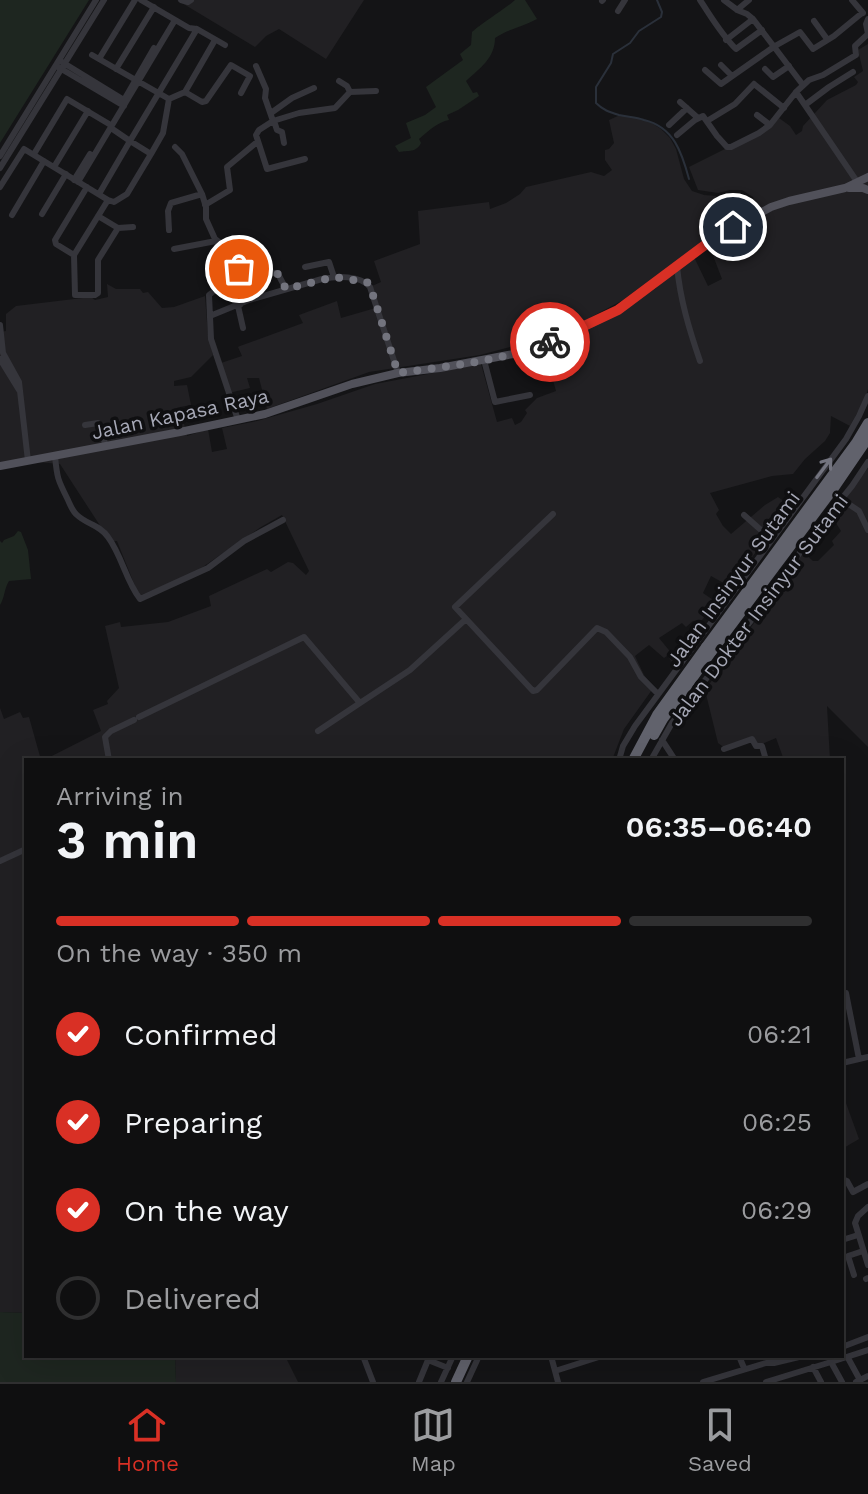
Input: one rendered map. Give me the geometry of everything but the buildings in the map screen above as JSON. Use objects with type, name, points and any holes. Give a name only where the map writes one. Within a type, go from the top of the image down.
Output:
[{"type":"highway","name":"Jalan Insinyur Sutami","points":[[641,758],[709,649],[868,423]]},
{"type":"highway","name":"Jalan Insinyur Sutami","points":[[634,758],[657,715],[868,438]]},
{"type":"highway","points":[[453,1382],[464,1358]]},
{"type":"main road","name":"Jalan Kapasa Raya","points":[[0,466],[238,420],[398,373],[484,360],[536,348],[633,300],[713,239],[758,214],[789,201],[845,188],[868,177]]},
{"type":"main road","name":"Jalan Kapasa Raya","points":[[845,188],[868,190]]},
{"type":"street","points":[[0,168],[96,0]]},
{"type":"street","points":[[0,156],[104,0]]},
{"type":"street","points":[[135,0],[96,57],[169,99]]},
{"type":"street","points":[[141,0],[225,45]]},
{"type":"street","points":[[618,11],[625,0]]},
{"type":"street","points":[[700,0],[726,40],[736,49],[762,30]]},
{"type":"street","points":[[724,0],[753,19],[803,85]]},
{"type":"street","points":[[736,9],[749,0]]},
{"type":"street","points":[[677,135],[703,116],[729,147],[770,125],[803,85],[856,55],[855,46],[868,34],[866,17],[852,0]]},
{"type":"street","points":[[116,69],[154,7]]},
{"type":"street","points":[[705,70],[720,84],[797,29],[812,49],[866,17]]},
{"type":"street","points":[[76,181],[174,19]]},
{"type":"street","points":[[726,40],[753,19]]},
{"type":"street","points":[[814,21],[827,52]]},
{"type":"street","points":[[99,194],[197,29]]},
{"type":"street","points":[[169,99],[185,92],[215,40]]},
{"type":"street","points":[[60,65],[124,103]]},
{"type":"street","points":[[185,92],[202,102],[206,101],[231,65],[250,76],[241,93]]},
{"type":"street","points":[[721,65],[732,76]]},
{"type":"street","points":[[256,66],[266,89],[265,98],[277,130],[282,132],[284,143]]},
{"type":"street","points":[[765,69],[773,77],[789,66]]},
{"type":"street","points":[[805,105],[853,72]]},
{"type":"street","points":[[707,121],[735,104],[753,80],[784,108]]},
{"type":"street","points":[[339,81],[350,92]]},
{"type":"street","points":[[305,159],[267,169],[256,135],[292,98],[314,88]]},
{"type":"street","points":[[273,118],[334,108],[350,92],[376,91]]},
{"type":"street","points":[[796,92],[858,183]]},
{"type":"street","points":[[34,154],[67,99],[151,154]]},
{"type":"street","points":[[0,187],[24,149],[114,202],[127,194],[163,133],[169,99]]},
{"type":"street","points":[[680,102],[698,118]]},
{"type":"street","points":[[669,125],[687,108]]},
{"type":"street","points":[[54,167],[88,111]]},
{"type":"street","points":[[757,115],[770,125]]},
{"type":"street","points":[[205,205],[230,190],[227,167],[257,142]]},
{"type":"street","points":[[175,147],[186,160],[202,194],[206,219],[216,241],[244,265]]},
{"type":"street","points":[[12,215],[44,161]]},
{"type":"street","points":[[42,214],[66,174]]},
{"type":"street","points":[[74,255],[56,244],[55,240],[87,187]]},
{"type":"street","points":[[169,230],[168,211],[171,203],[202,194]]},
{"type":"street","points":[[108,200],[74,255],[75,295],[97,294],[99,291],[98,260],[118,228]]},
{"type":"street","points":[[98,216],[118,228],[133,227]]},
{"type":"street","points":[[174,249],[216,241]]},
{"type":"street","points":[[305,267],[329,262],[334,277]]},
{"type":"street","points":[[243,328],[232,282],[233,276],[244,265],[255,263],[266,271],[276,273],[286,289]]},
{"type":"street","points":[[677,266],[686,316],[700,361]]},
{"type":"street","points":[[213,271],[219,287]]},
{"type":"street","points":[[210,316],[286,289],[334,277],[362,281],[368,284],[398,373]]},
{"type":"street","points":[[232,282],[209,295],[211,339],[238,420]]},
{"type":"street","points":[[0,325],[3,353],[19,382],[28,461]]},
{"type":"street","points":[[0,359],[19,390]]},
{"type":"street","points":[[484,360],[495,402],[530,395]]},
{"type":"street","points":[[620,758],[623,746],[658,694],[846,439],[868,396]]},
{"type":"street","points":[[85,425],[98,423],[106,446]]},
{"type":"street","points":[[55,456],[58,483],[74,512],[106,534],[140,599],[208,568],[244,541],[283,520]]},
{"type":"street","name":"Jalan Dokter Insinyur Sutami","points":[[651,758],[677,716],[868,462]]},
{"type":"street","points":[[841,499],[858,509],[868,530]]},
{"type":"street","points":[[553,514],[455,607],[533,691],[597,628],[603,629],[630,657],[641,677],[658,694]]},
{"type":"street","points":[[744,515],[771,539]]},
{"type":"street","points":[[318,731],[410,670],[466,619]]},
{"type":"street","points":[[109,758],[105,737],[111,731],[304,637],[360,703]]},
{"type":"street","points":[[724,749],[752,739],[756,746],[762,746],[765,758]]},
{"type":"street","points":[[662,740],[674,758]]},
{"type":"street","points":[[623,746],[646,758]]},
{"type":"street","points":[[0,861],[24,850]]},
{"type":"street","points":[[846,993],[859,1059]]},
{"type":"street","points":[[844,1063],[868,1057]]},
{"type":"street","points":[[844,1180],[853,1192],[868,1184]]},
{"type":"street","points":[[867,1209],[855,1220],[855,1226],[868,1265]]},
{"type":"street","points":[[844,1239],[855,1226]]},
{"type":"street","points":[[844,1240],[858,1235]]},
{"type":"street","points":[[854,1275],[846,1258],[863,1251]]},
{"type":"street","points":[[844,1346],[868,1337]]},
{"type":"street","points":[[768,1382],[867,1353]]},
{"type":"street","points":[[364,1358],[373,1382]]},
{"type":"street","points":[[419,1382],[425,1358],[448,1368]]},
{"type":"street","points":[[441,1382],[452,1358]]},
{"type":"street","points":[[470,1381],[478,1358]]},
{"type":"street","points":[[552,1358],[558,1382]]},
{"type":"street","points":[[555,1371],[596,1358]]},
{"type":"street","points":[[740,1358],[744,1368]]},
{"type":"street","points":[[703,1382],[765,1359],[774,1363],[795,1358]]},
{"type":"street","points":[[848,1358],[858,1381],[868,1376]]},
{"type":"street","points":[[831,1362],[842,1382]]},
{"type":"street","points":[[813,1367],[818,1381]]},
{"type":"street","points":[[790,1374],[794,1382]]},
{"type":"shaded area","points":[[0,0],[89,0],[0,143]]},
{"type":"shaded area","points":[[177,0],[364,0],[326,59],[279,29],[255,47]]},
{"type":"shaded area","points":[[515,0],[525,0],[537,19],[495,38],[490,57],[466,81],[473,93],[477,92],[479,96],[447,115],[449,120],[422,136],[417,148],[399,152],[395,146],[411,138],[406,123],[436,107],[426,87],[463,60],[460,54],[471,45],[472,32]]},
{"type":"shaded area","points":[[868,44],[868,389],[865,399],[850,426],[831,416],[830,433],[825,441],[793,474],[772,476],[710,493],[719,510],[716,514],[731,534],[778,497],[792,507],[729,586],[711,576],[703,593],[716,602],[702,620],[693,621],[686,627],[682,623],[659,638],[677,660],[673,663],[649,645],[635,656],[654,687],[624,729],[613,758],[48,758],[101,731],[93,710],[108,704],[107,701],[119,688],[105,626],[120,622],[121,627],[168,622],[211,606],[209,596],[267,569],[271,572],[288,562],[306,575],[309,571],[282,515],[194,573],[139,596],[117,541],[110,541],[60,464],[37,462],[0,468],[0,332],[6,331],[6,314],[16,306],[108,297],[107,284],[116,289],[148,292],[162,308],[205,296],[213,355],[191,377],[174,381],[174,386],[187,385],[191,405],[180,407],[187,436],[208,429],[212,452],[227,449],[222,428],[317,404],[375,384],[481,364],[497,422],[512,418],[515,425],[521,422],[527,413],[525,410],[537,398],[556,391],[544,348],[609,318],[655,289],[694,257],[708,286],[722,279],[709,245],[759,216],[753,197],[742,190],[718,193],[698,190],[689,167],[779,118],[796,135],[802,131],[827,100],[856,85],[858,82],[854,77],[863,71],[858,50]]},
{"type":"shaded area","points":[[620,115],[647,120],[670,138],[684,179],[692,191],[716,196],[723,228],[623,300],[582,322],[529,342],[480,355],[369,372],[267,409],[259,378],[247,378],[250,388],[229,393],[221,363],[242,356],[238,347],[303,323],[299,315],[337,301],[341,318],[379,307],[372,286],[381,282],[374,261],[420,244],[418,211],[489,202],[490,209],[506,203],[526,187],[591,172],[604,176],[612,170],[605,160],[605,150],[614,143],[609,120]]},
{"type":"shaded area","points":[[868,468],[868,747],[827,706],[830,758],[783,758],[776,738],[757,746],[754,738],[725,748],[718,743],[705,690],[781,586],[802,551],[813,561],[818,561],[834,545],[832,541],[841,531],[831,515]]},
{"type":"shaded area","points":[[18,531],[28,550],[31,579],[9,581],[0,605],[0,541],[2,543]]},
{"type":"shaded area","points":[[0,708],[4,719],[20,712],[23,718],[29,717],[40,758],[24,758],[24,1313],[0,1312]]},
{"type":"shaded area","points":[[844,1098],[859,1139],[844,1148]]},
{"type":"shaded area","points":[[0,1312],[24,1313],[24,1358],[175,1358],[176,1382],[0,1382]]},
{"type":"shaded area","points":[[175,1358],[286,1358],[298,1382],[176,1382]]},
{"type":"waterway","points":[[657,0],[661,17],[613,54],[596,87],[596,103],[609,112],[654,123],[663,129],[680,151],[689,179]]},
{"type":"way so far","points":[[239,269],[255,263],[266,271],[278,274],[286,289],[334,277],[367,282],[398,373],[513,354],[550,342]]},
{"type":"route","points":[[550,342],[618,310],[733,227]]}]
